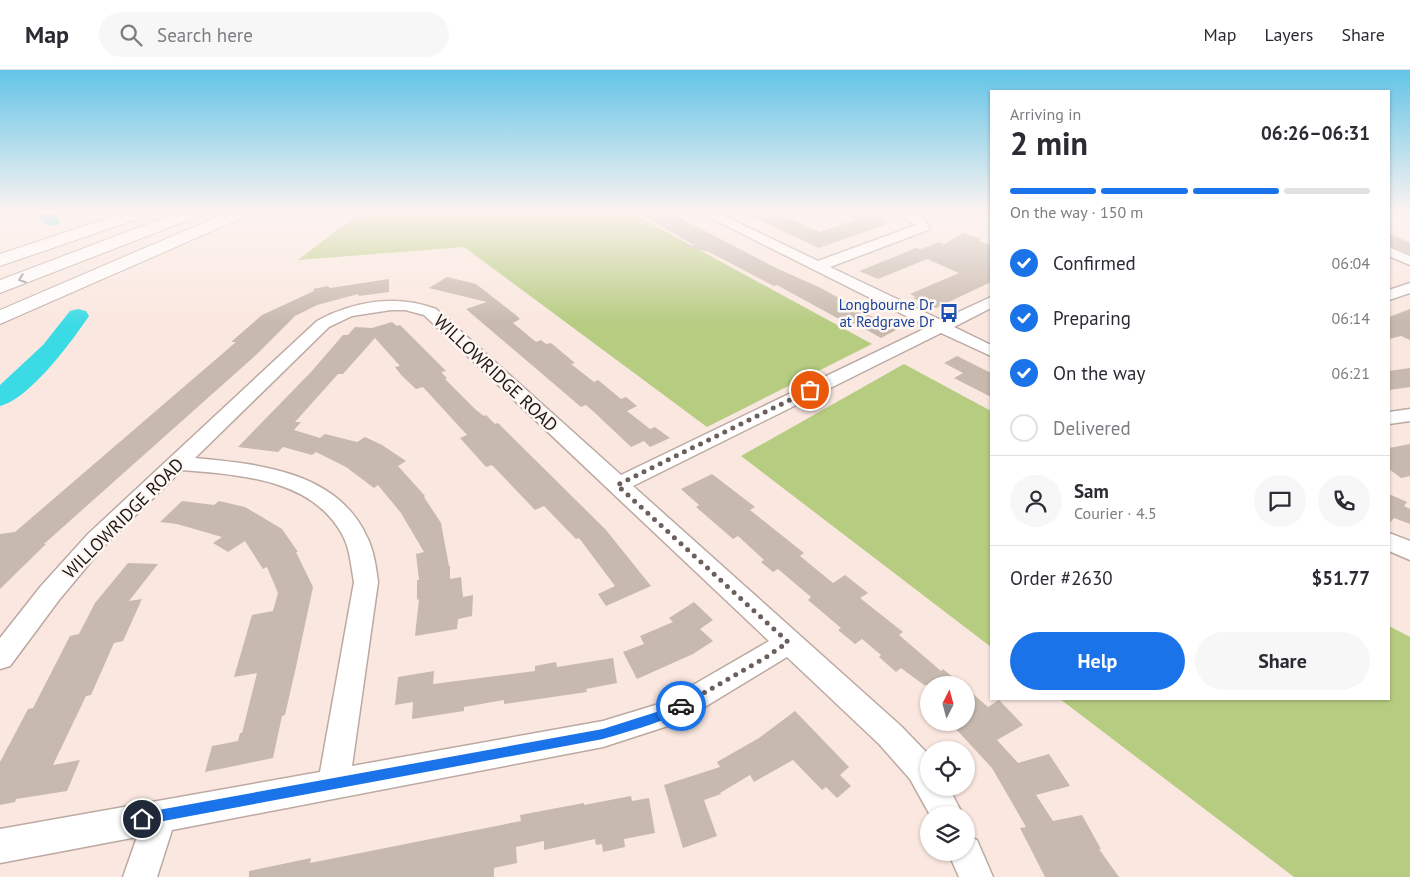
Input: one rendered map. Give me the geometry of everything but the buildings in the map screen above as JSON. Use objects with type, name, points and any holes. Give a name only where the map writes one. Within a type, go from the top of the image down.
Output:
[{"type":"highway","points":[[0,260],[34,249]]},
{"type":"highway","points":[[0,287],[100,249]]},
{"type":"highway","points":[[0,304],[143,249]]},
{"type":"highway","points":[[0,318],[159,249]]},
{"type":"street","points":[[783,249],[990,351]]},
{"type":"street","points":[[819,266],[865,249]]},
{"type":"street","points":[[1390,251],[1410,261]]},
{"type":"street","points":[[1390,295],[1410,288]]},
{"type":"street","points":[[617,485],[990,302]]},
{"type":"street","name":"WILLOWRIDGE ROAD","points":[[0,658],[50,593],[96,540],[323,324],[333,317],[357,310],[410,305],[421,307],[430,312],[890,735],[920,768]]},
{"type":"street","points":[[1390,418],[1410,415]]},
{"type":"street","points":[[178,462],[265,473],[310,488],[334,505],[353,530],[366,582],[334,784]]},
{"type":"street","points":[[1390,541],[1410,551]]},
{"type":"street","points":[[0,846],[603,734],[670,713],[765,658],[788,642]]},
{"type":"street","points":[[140,877],[160,816]]},
{"type":"street","points":[[969,861],[976,877]]},
{"type":"green space","points":[[313,249],[443,249],[298,260]]},
{"type":"green space","points":[[466,249],[697,249],[872,344],[707,427]]},
{"type":"green space","points":[[904,364],[990,410],[990,646],[741,456]]},
{"type":"green space","points":[[1390,627],[1410,637],[1410,877],[1294,877],[1061,700],[1390,700]]},
{"type":"waterway","points":[[0,398],[42,360],[78,316]]},
{"type":"waterway","points":[[42,360],[57,355]]},
{"type":"way so far","points":[[681,706],[765,658],[788,642],[617,485],[810,390]]},
{"type":"place","name":"Longbourne Dr at Redgrave Dr","points":[[949,313]]},
{"type":"route","points":[[142,819],[603,734],[670,713],[681,706]]}]
